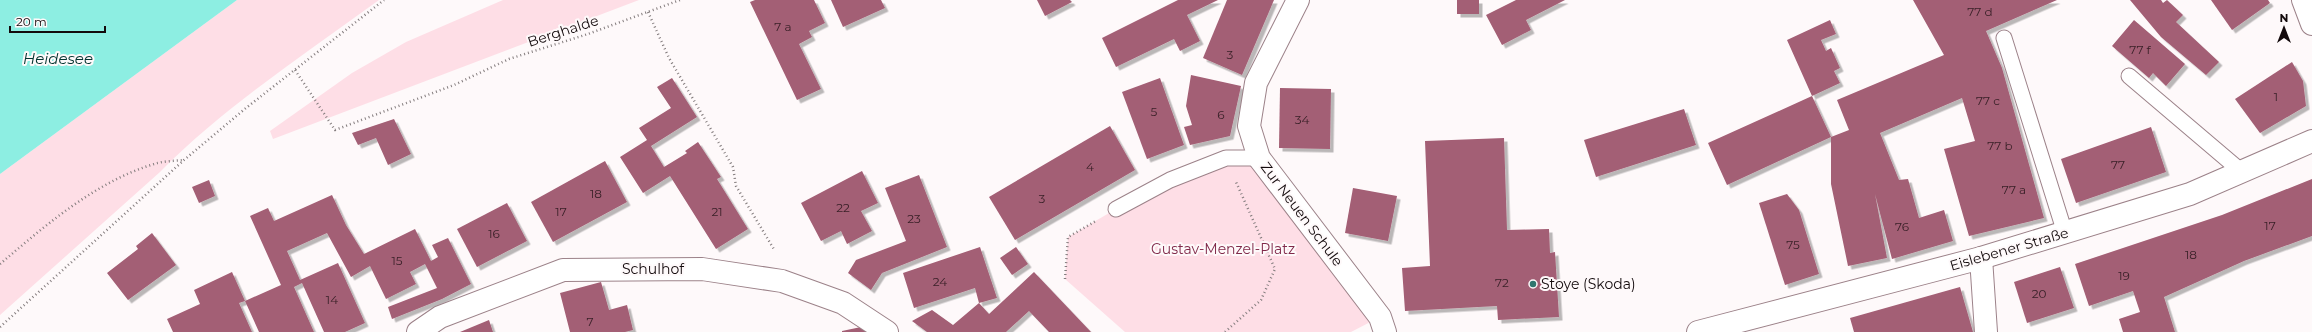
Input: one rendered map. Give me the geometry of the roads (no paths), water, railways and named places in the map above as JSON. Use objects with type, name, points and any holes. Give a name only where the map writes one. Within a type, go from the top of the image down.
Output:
[{"type":"street","name":"Zur Neuen Schule","points":[[1298,0],[1256,83],[1249,126],[1259,158],[1380,317],[1385,332]]},
{"type":"street","points":[[2303,0],[2312,24]]},
{"type":"street","name":"Eislebener Straße","points":[[1698,332],[1981,258],[2065,233],[2190,194],[2312,141]]},
{"type":"street","points":[[1981,258],[1986,332]]},
{"type":"street","name":"Schulhof","points":[[418,332],[440,317],[563,270],[702,269],[782,281],[843,304],[887,332]]},
{"type":"lane","points":[[2004,38],[2065,233]]},
{"type":"lane","points":[[2128,76],[2242,172]]},
{"type":"lane","points":[[1116,208],[1170,180],[1226,158],[1259,158]]},
{"type":"water","name":"Heidesee","points":[[0,0],[237,0],[0,174]]},
{"type":"place","name":"Stoye (Skoda)","points":[[1533,284]]},
{"type":"park label","name":"Gustav-Menzel-Platz","points":[[1223,249]]}]
